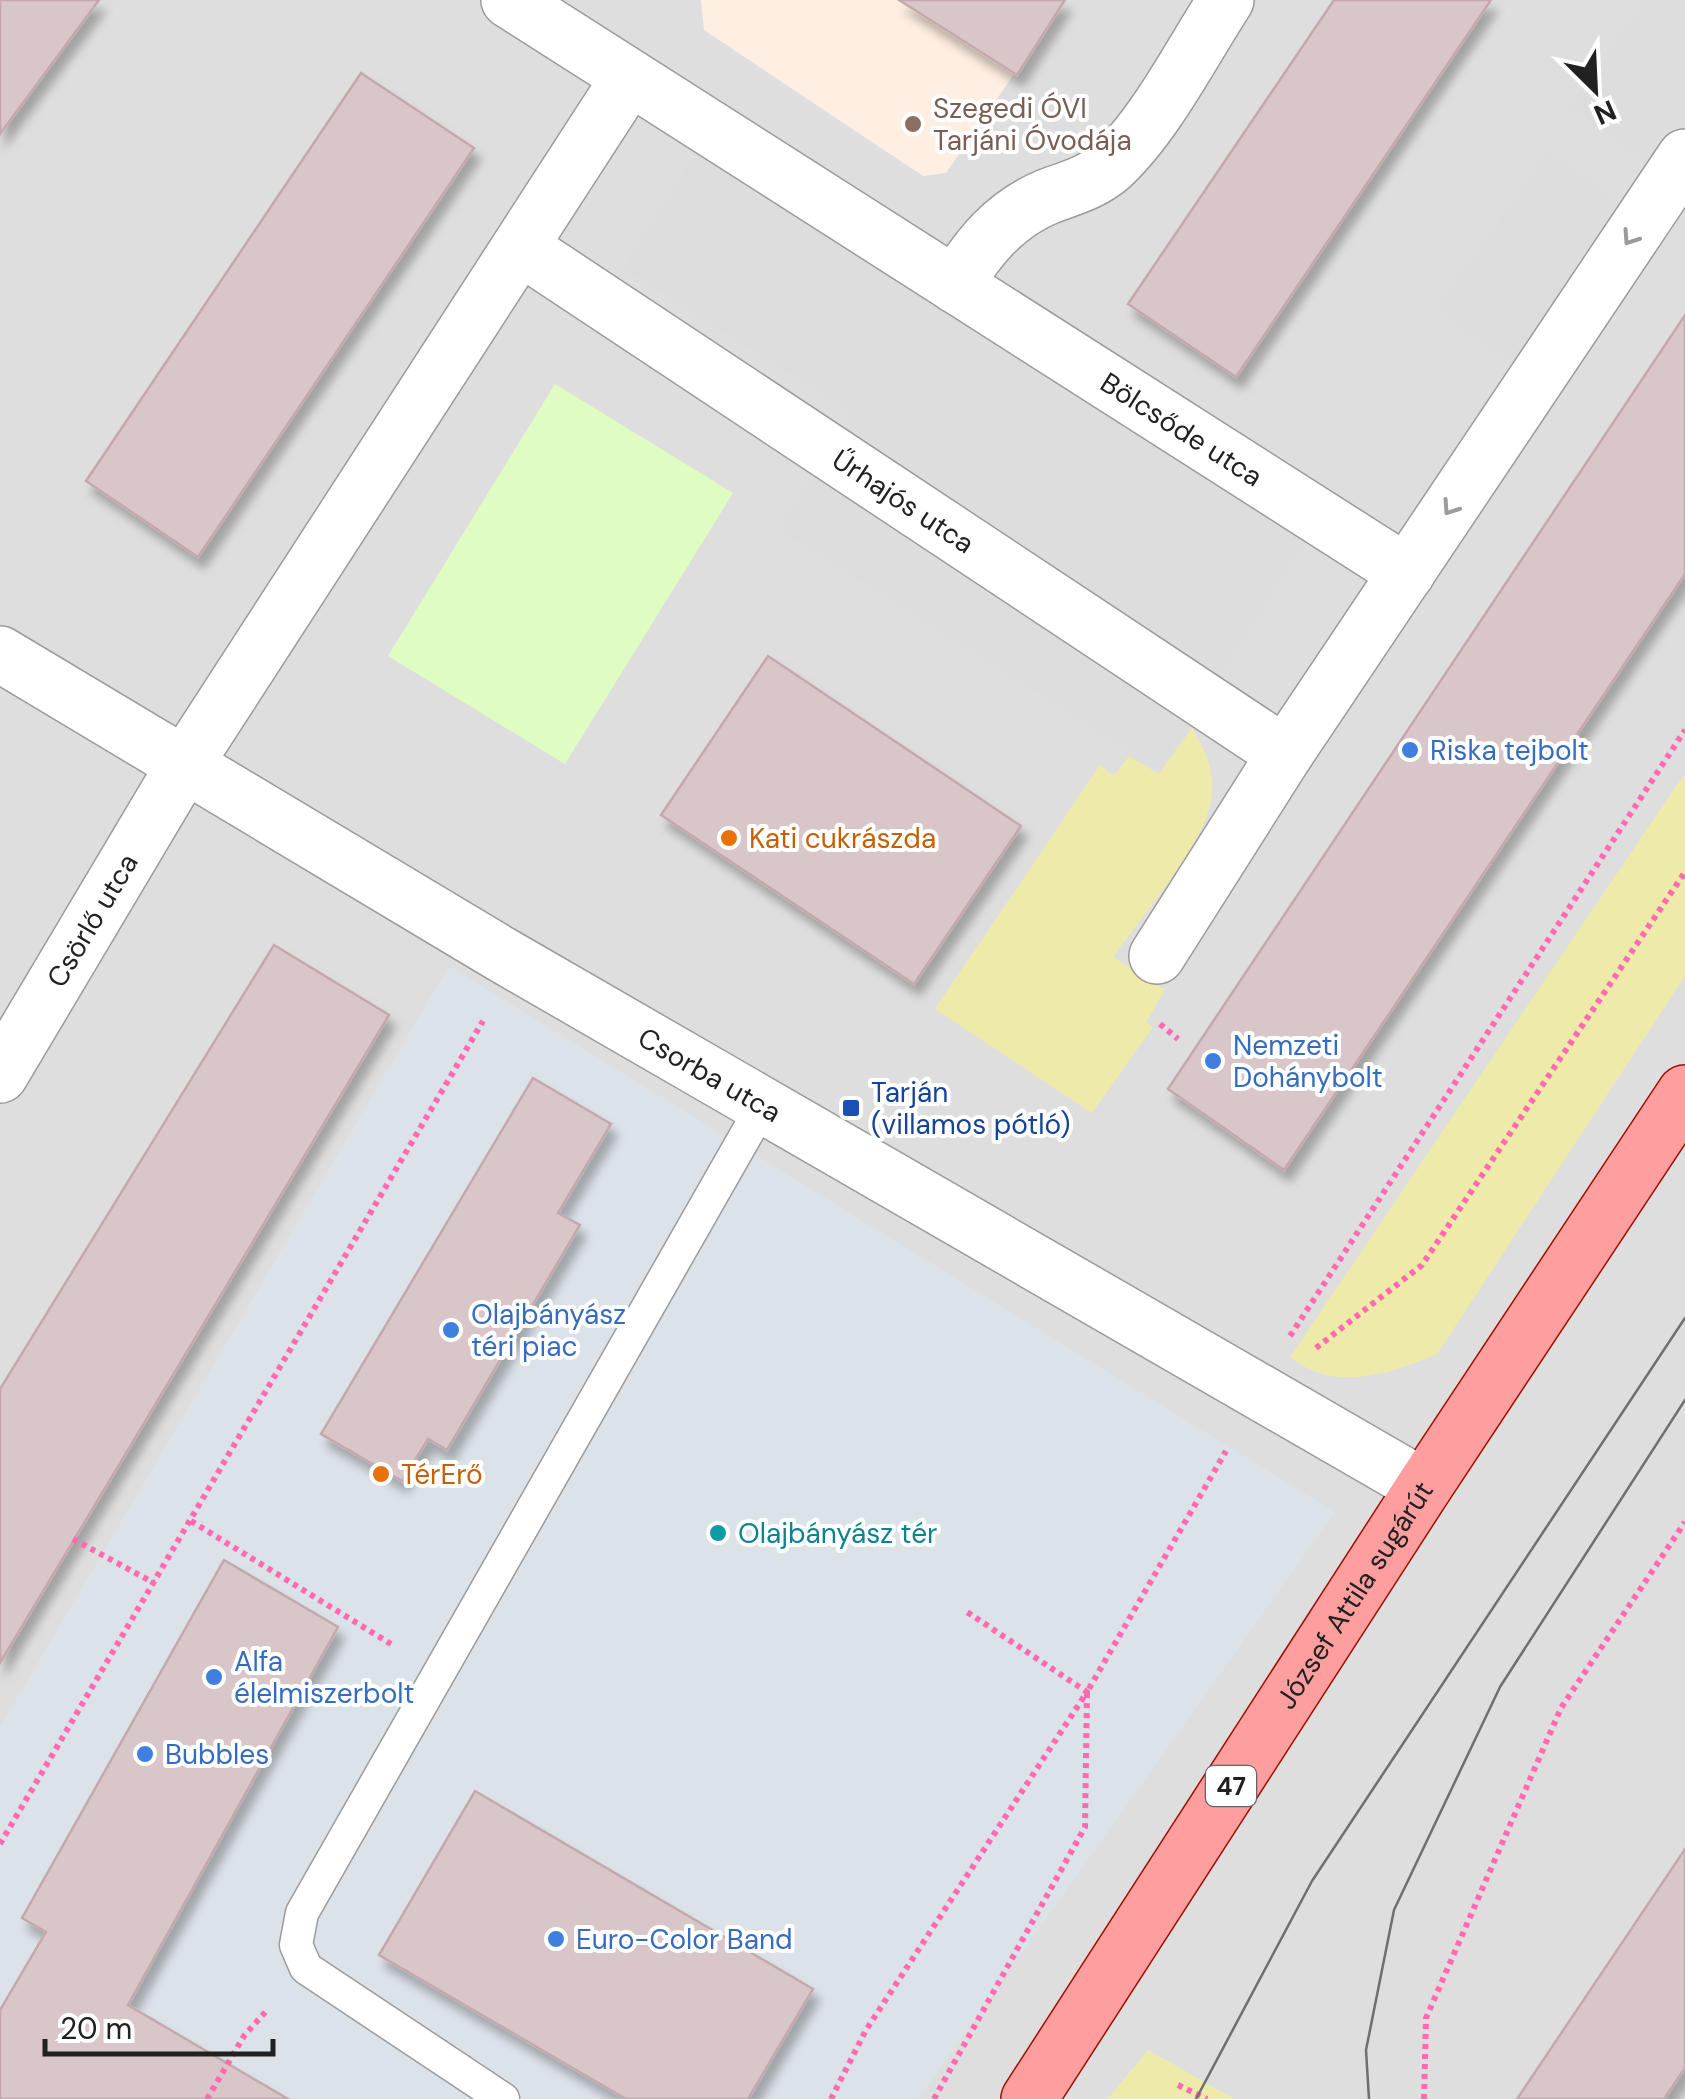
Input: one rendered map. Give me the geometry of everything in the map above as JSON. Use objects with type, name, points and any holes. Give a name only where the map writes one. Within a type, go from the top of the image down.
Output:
[{"type":"main road","name":"József Attila sugárút","points":[[1029,2099],[1424,1487],[1685,1093]]},
{"type":"street","name":"Bölcsőde utca","points":[[509,0],[1408,573]]},
{"type":"street","points":[[955,285],[982,242],[1011,217],[1046,197],[1082,186],[1109,168],[1132,142],[1226,0]]},
{"type":"street","points":[[185,764],[630,78]]},
{"type":"street","points":[[1157,956],[1285,754],[1685,157]]},
{"type":"street","name":"Űrhajós utca","points":[[520,246],[1285,754]]},
{"type":"street","name":"Csorba utca","points":[[0,654],[762,1107],[1424,1487]]},
{"type":"street","name":"Csörlő utca","points":[[0,1075],[185,764]]},
{"type":"lane","points":[[503,2099],[306,1968],[296,1945],[302,1913],[762,1107]]},
{"type":"path","points":[[831,2099],[866,2030],[1087,1692],[1260,1392],[1306,1304],[1685,730]]},
{"type":"path","points":[[1260,1392],[1422,1266],[1685,872]]},
{"type":"path","points":[[0,1844],[484,1020]]},
{"type":"path","points":[[190,1522],[439,1673]]},
{"type":"path","points":[[1424,2099],[1426,2018],[1561,1708],[1685,1522]]},
{"type":"path","points":[[73,1539],[154,1583]]},
{"type":"path","points":[[964,1610],[1087,1692]]},
{"type":"path","points":[[934,2099],[1085,1827],[1087,1692]]},
{"type":"path","points":[[207,2099],[244,2036],[306,1968]]},
{"type":"path","points":[[1178,2084],[1207,2099]]},
{"type":"shaded area","points":[[0,0],[1685,0],[1685,2099],[1234,2099],[1148,2050],[1108,2099],[0,2099]]},
{"type":"shaded area","name":"Szegedi ÓVI Tarjáni Óvodája","points":[[701,0],[1065,0],[946,173],[923,176],[704,30]]},
{"type":"shaded area","points":[[1647,0],[1685,0],[1685,157],[1670,180],[1569,106]]},
{"type":"shaded area","points":[[711,130],[1321,517],[1160,770],[779,529],[852,413],[623,268]]},
{"type":"shaded area","points":[[1548,152],[1643,218],[1536,380],[1436,310]]},
{"type":"shaded area","points":[[1192,728],[1210,767],[1212,793],[1208,812],[1187,855],[1113,957],[1165,990],[1146,1022],[1153,1027],[1092,1113],[935,1009],[1100,765],[1114,776],[1129,756],[1159,774]]},
{"type":"shaded area","points":[[1685,773],[1685,976],[1437,1354],[1382,1373],[1344,1377],[1326,1375],[1290,1357]]},
{"type":"shaded area","name":"Olajbányász tér","points":[[449,966],[1335,1512],[918,2099],[0,2099],[0,1727]]},
{"type":"shaded area","points":[[1148,2050],[1234,2099],[1108,2099]]},
{"type":"green space","points":[[555,384],[733,493],[565,764],[388,656]]},
{"type":"building","points":[[0,0],[99,0],[0,134]]},
{"type":"building","points":[[899,0],[1065,0],[1017,75]]},
{"type":"building","points":[[1334,0],[1491,0],[1236,377],[1128,304]]},
{"type":"building","points":[[361,73],[474,148],[198,557],[86,481]]},
{"type":"building","points":[[1685,315],[1685,574],[1284,1170],[1168,1089]]},
{"type":"building","points":[[768,656],[1021,826],[914,984],[661,815]]},
{"type":"building","points":[[274,945],[389,1015],[0,1663],[0,1389]]},
{"type":"building","name":"Olajbányász téri piac","points":[[533,1078],[611,1124],[558,1213],[580,1225],[447,1450],[428,1439],[402,1481],[321,1434]]},
{"type":"building","points":[[224,1560],[338,1627],[128,2005],[288,2099],[0,2099],[0,2010],[46,1932],[22,1918]]},
{"type":"building","name":"Euro-Color Band","points":[[475,1791],[813,1989],[748,2099],[626,2099],[379,1955]]},
{"type":"building","points":[[1685,1849],[1685,2068],[1664,2099],[1517,2099]]},
{"type":"tram line","points":[[1196,2099],[1312,1881],[1685,1318]]},
{"type":"tram line","points":[[1369,2099],[1366,2050],[1394,1910],[1500,1687],[1685,1400]]},
{"type":"place","name":"Szegedi ÓVI Tarjáni Óvodája","points":[[913,124]]},
{"type":"place","name":"Riska tejbolt","points":[[1410,750]]},
{"type":"place","name":"Kati cukrászda","points":[[729,838]]},
{"type":"place","name":"Nemzeti Dohánybolt","points":[[1213,1061]]},
{"type":"place","name":"Tarján (villamos pótló)","points":[[851,1108]]},
{"type":"place","name":"Olajbányász téri piac","points":[[451,1330]]},
{"type":"place","name":"TérErő","points":[[381,1474]]},
{"type":"place","name":"Olajbányász tér","points":[[718,1533]]},
{"type":"place","name":"Alfa élelmiszerbolt","points":[[214,1677]]},
{"type":"place","name":"Bubbles","points":[[145,1754]]},
{"type":"place","name":"Euro-Color Band","points":[[556,1939]]}]
